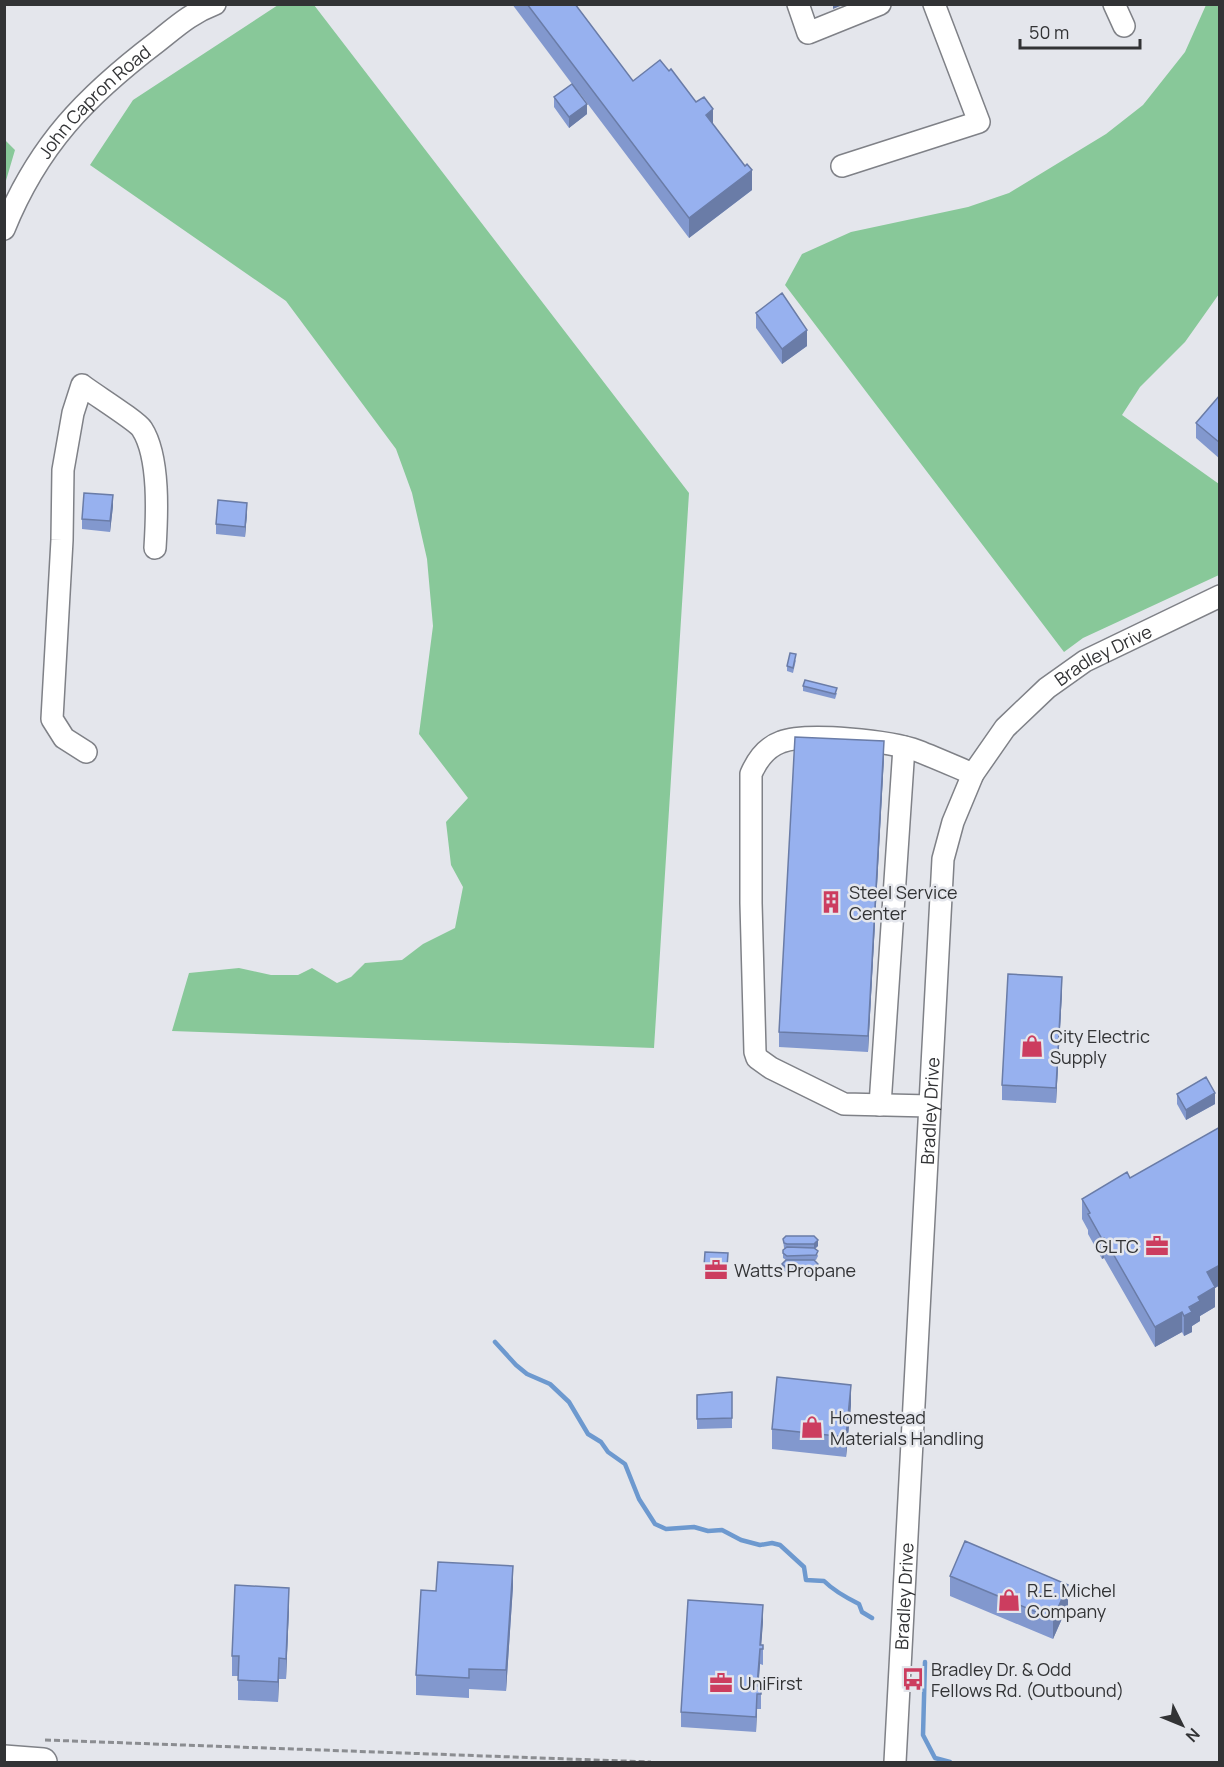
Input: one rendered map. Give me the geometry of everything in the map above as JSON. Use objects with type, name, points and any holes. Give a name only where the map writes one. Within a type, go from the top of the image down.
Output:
[{"type":"main road","points":[[4,1759],[40,1751]]},
{"type":"street","name":"John Capron Road","points":[[4,229],[38,161],[67,122],[122,68],[197,11],[215,4]]},
{"type":"street","points":[[798,4],[808,33],[880,4]]},
{"type":"street","points":[[842,166],[979,122],[934,4]]},
{"type":"street","points":[[1113,4],[1124,26]]},
{"type":"street","points":[[86,752],[64,738],[52,719],[63,470],[73,413],[82,385],[142,428],[150,451],[158,497],[155,548]]},
{"type":"street","name":"Bradley Drive","points":[[895,1762],[943,859],[953,822],[973,774],[1005,728],[1047,688],[1085,661],[1220,596]]},
{"type":"street","points":[[930,1106],[844,1104],[771,1068],[757,1058],[750,903],[751,774],[760,758],[770,748],[792,738],[850,739],[904,747],[973,774]]},
{"type":"street","points":[[880,1106],[904,747]]},
{"type":"path","points":[[40,1751],[651,1762]]},
{"type":"green space","points":[[278,5],[314,5],[689,493],[654,1048],[172,1031],[189,973],[239,968],[271,975],[298,975],[312,968],[337,983],[351,977],[365,963],[402,960],[423,944],[455,928],[463,887],[451,865],[446,822],[468,798],[419,734],[433,626],[427,559],[412,493],[396,449],[286,301],[90,165],[133,100]]},
{"type":"green space","points":[[1206,5],[1220,5],[1219,294],[1185,342],[1140,387],[1122,415],[1219,484],[1219,575],[1083,638],[1064,652],[785,285],[802,254],[851,232],[968,207],[1009,193],[1106,134],[1143,105],[1185,52]]},
{"type":"green space","points":[[5,140],[15,150],[5,184]]},
{"type":"building","points":[[527,4],[575,4],[633,81],[660,60],[669,71],[671,69],[696,102],[704,97],[713,109],[706,115],[745,166],[747,164],[752,170],[689,218]]},
{"type":"building","points":[[572,84],[587,104],[569,117],[554,97]]},
{"type":"building","points":[[782,293],[807,330],[782,349],[756,313]]},
{"type":"building","points":[[1220,395],[1220,443],[1196,423]]},
{"type":"building","points":[[84,493],[113,495],[110,521],[82,519]]},
{"type":"building","points":[[218,500],[247,503],[245,527],[216,524]]},
{"type":"building","points":[[790,653],[796,654],[793,668],[787,666]]},
{"type":"building","points":[[805,680],[837,688],[835,694],[803,686]]},
{"type":"building","name":"Steel Service Center","points":[[795,737],[884,741],[868,1036],[779,1032]]},
{"type":"building","name":"City Electric Supply","points":[[1008,974],[1062,977],[1056,1088],[1002,1085]]},
{"type":"building","points":[[1206,1077],[1215,1093],[1186,1110],[1177,1094]]},
{"type":"building","name":"GLTC","points":[[1220,1127],[1220,1265],[1207,1272],[1215,1287],[1198,1297],[1200,1301],[1189,1307],[1192,1312],[1184,1316],[1182,1312],[1155,1327],[1104,1238],[1102,1239],[1082,1199],[1127,1172],[1130,1178]]},
{"type":"building","points":[[786,1236],[814,1236],[818,1240],[814,1244],[787,1244],[783,1239]]},
{"type":"building","points":[[787,1247],[814,1248],[818,1251],[816,1255],[787,1256],[783,1250]]},
{"type":"building","points":[[705,1252],[728,1253],[727,1267],[704,1266]]},
{"type":"building","points":[[786,1260],[814,1260],[818,1264],[816,1267],[787,1268],[782,1264]]},
{"type":"building","name":"Homestead Materials Handling","points":[[777,1377],[851,1385],[846,1437],[772,1429]]},
{"type":"building","points":[[732,1392],[732,1418],[697,1419],[697,1395]]},
{"type":"building","points":[[965,1541],[1068,1585],[1053,1619],[950,1576]]},
{"type":"building","points":[[438,1562],[513,1566],[506,1670],[469,1669],[469,1678],[416,1675],[421,1590],[436,1591]]},
{"type":"building","points":[[235,1585],[289,1588],[286,1659],[279,1658],[278,1682],[238,1680],[239,1656],[232,1656]]},
{"type":"building","name":"UniFirst","points":[[688,1600],[763,1605],[760,1645],[763,1645],[763,1649],[760,1649],[757,1686],[761,1687],[761,1694],[757,1694],[756,1717],[681,1712]]},
{"type":"waterway","points":[[495,1342],[527,1374],[550,1384],[569,1402],[588,1434],[601,1442],[608,1452],[625,1464],[639,1499],[655,1524],[666,1529],[694,1527],[708,1531],[722,1530],[741,1540],[760,1545],[772,1543],[780,1545],[804,1567],[806,1580],[824,1581],[859,1604],[862,1612],[872,1618]]},
{"type":"waterway","points":[[925,1662],[923,1735],[935,1758],[950,1762]]},
{"type":"place","name":"Steel Service Center","points":[[831,902]]},
{"type":"place","name":"City Electric Supply","points":[[1032,1046]]},
{"type":"place","name":"GLTC","points":[[1157,1246]]},
{"type":"place","name":"Watts Propane","points":[[716,1270]]},
{"type":"place","name":"Homestead Materials Handling","points":[[812,1427]]},
{"type":"place","name":"R.E. Michel Company","points":[[1009,1600]]},
{"type":"place","name":"Bradley Dr. & Odd Fellows Rd. (Outbound)","points":[[913,1679]]},
{"type":"place","name":"UniFirst","points":[[721,1683]]}]
